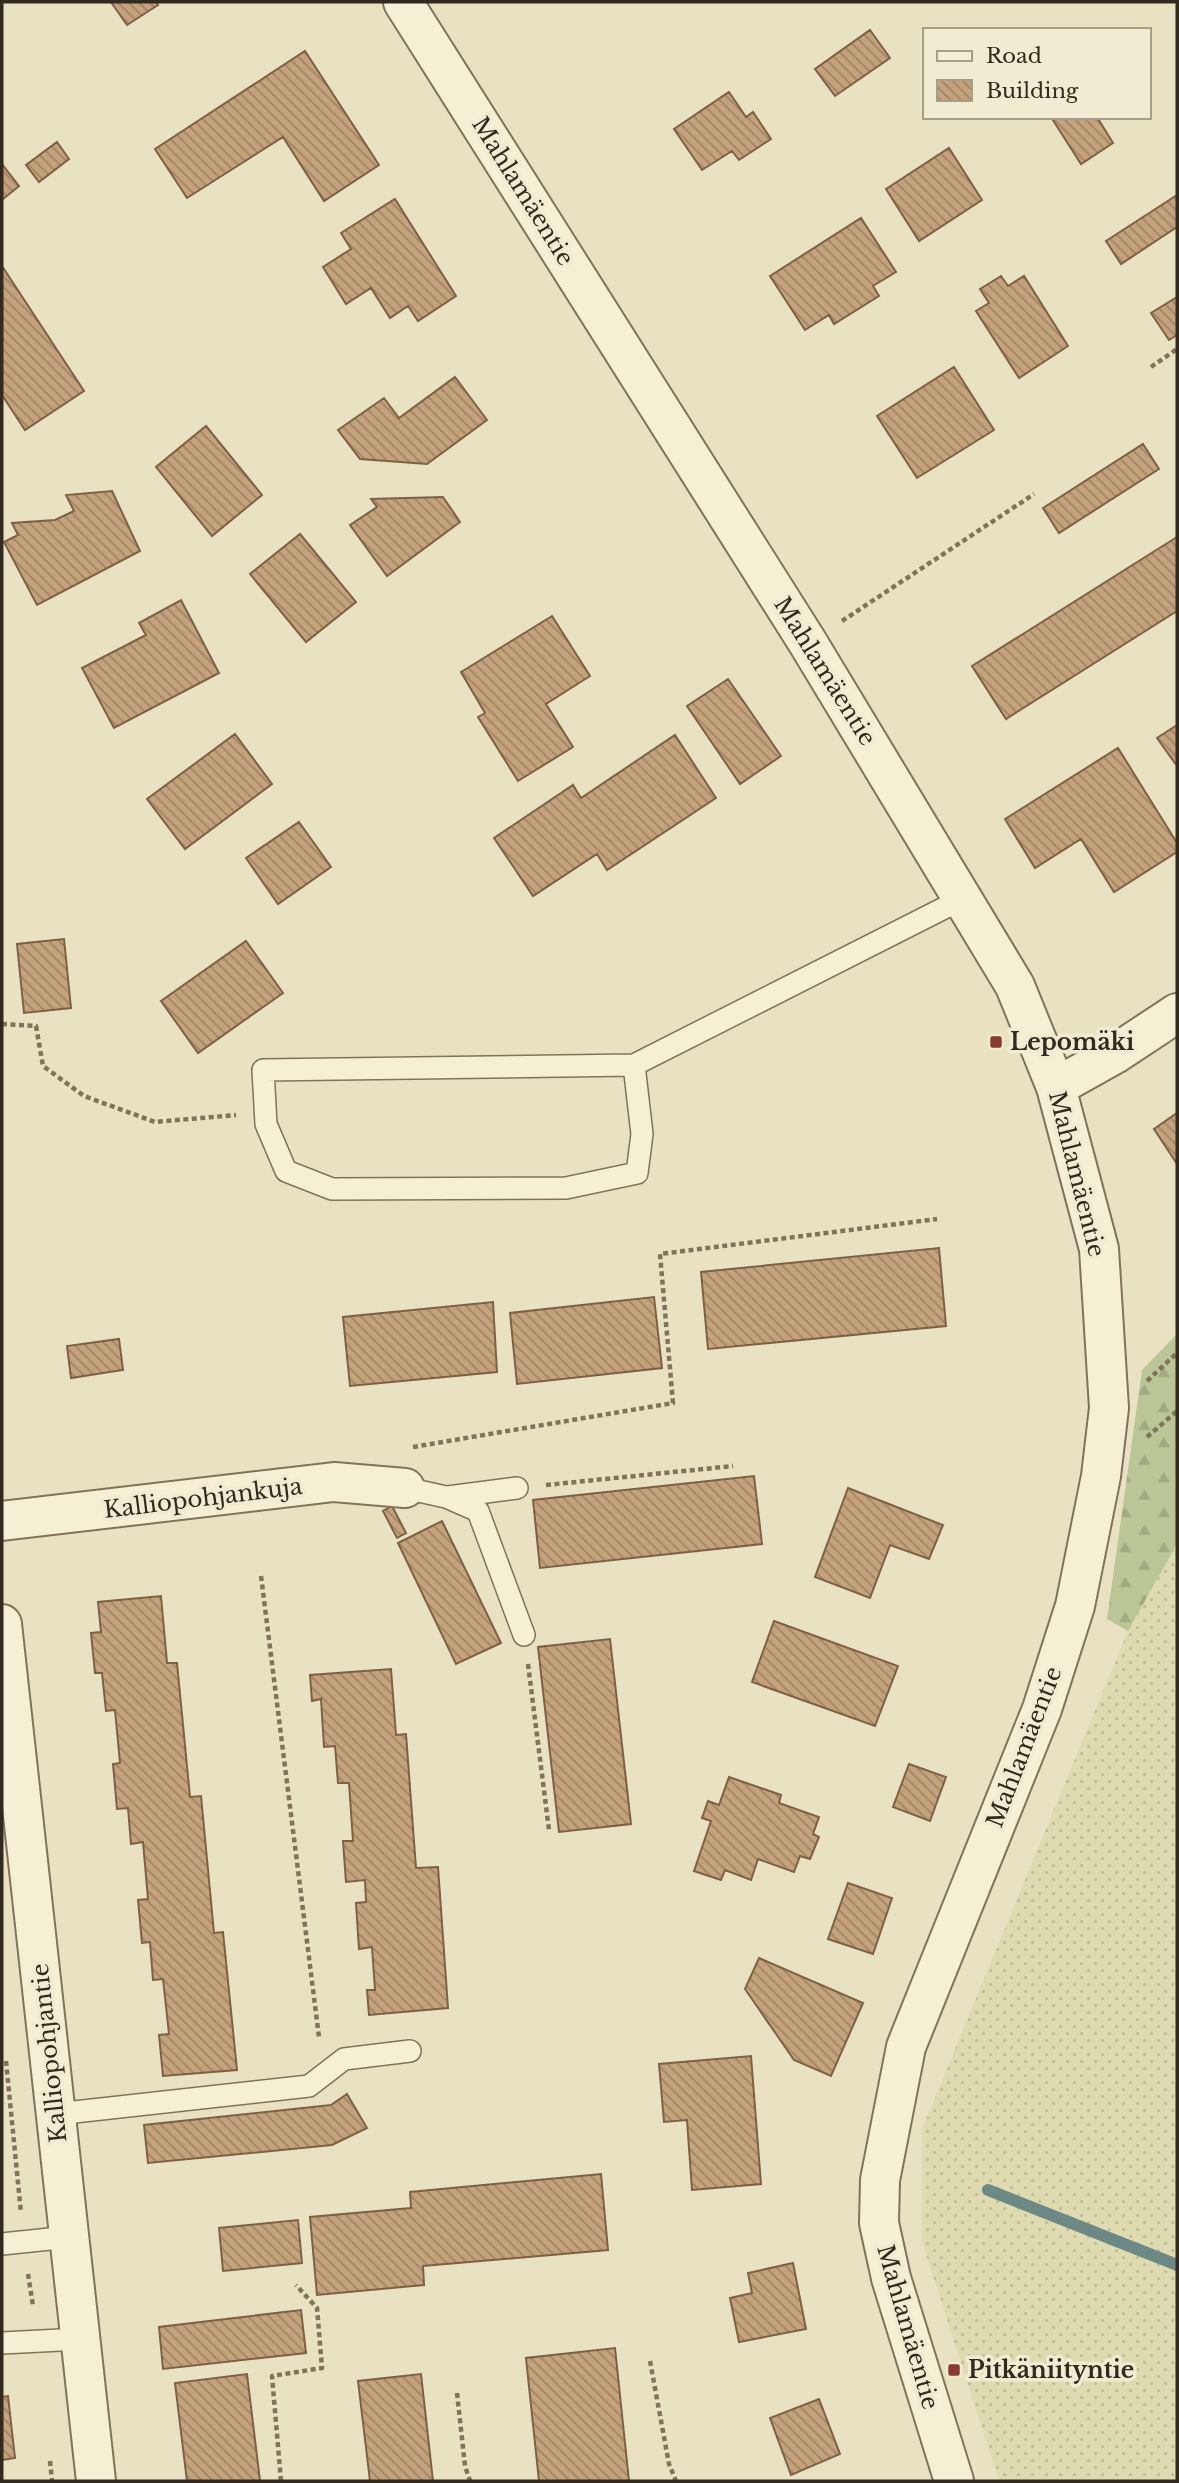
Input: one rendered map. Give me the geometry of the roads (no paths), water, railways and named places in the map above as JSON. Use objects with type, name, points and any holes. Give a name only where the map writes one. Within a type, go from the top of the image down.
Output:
[{"type":"street","name":"Mahlamäentie","points":[[403,2],[808,643],[1015,986],[1056,1087],[1099,1250],[1109,1408],[1101,1476],[1075,1606],[1042,1709],[906,2047],[880,2180],[879,2223],[891,2277],[954,2481]]},
{"type":"street","points":[[1056,1087],[1115,1054],[1177,1013]]},
{"type":"street","name":"Kalliopohjankuja","points":[[2,1521],[334,1482],[405,1488]]},
{"type":"street","name":"Kalliopohjantie","points":[[3,1640],[96,2481]]},
{"type":"lane","points":[[634,1065],[642,1134],[637,1173],[566,1188],[332,1189],[286,1171],[266,1124],[263,1070],[634,1065],[964,898]]},
{"type":"lane","points":[[405,1488],[446,1497],[478,1511],[524,1635]]},
{"type":"lane","points":[[446,1497],[517,1488]]},
{"type":"lane","points":[[56,2114],[309,2086],[344,2059],[410,2051]]},
{"type":"lane","points":[[2,2244],[69,2237]]},
{"type":"lane","points":[[2,2343],[80,2339]]},
{"type":"waterway","points":[[988,2190],[1177,2265]]},
{"type":"place","name":"Lepomäki","points":[[996,1042]]},
{"type":"place","name":"Pitkäniityntie","points":[[954,2370]]}]
